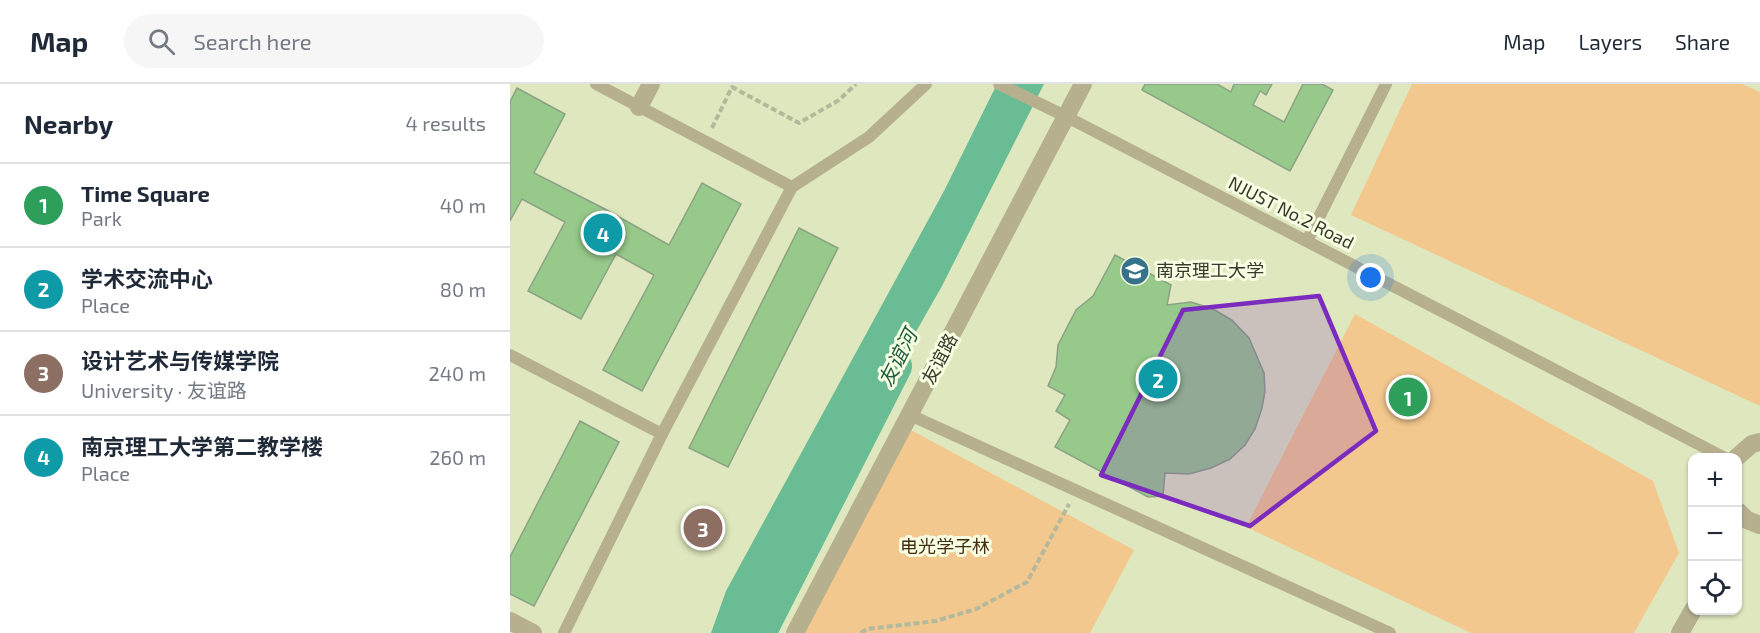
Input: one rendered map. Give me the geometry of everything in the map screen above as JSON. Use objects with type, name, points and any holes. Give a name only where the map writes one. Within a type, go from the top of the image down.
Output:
[{"type":"street","points":[[639,107],[651,84]]},
{"type":"street","name":"友谊路","points":[[795,633],[1083,84]]},
{"type":"street","points":[[1742,453],[1752,444],[1760,442]]},
{"type":"street","points":[[1680,633],[1690,615]]},
{"type":"street","points":[[510,621],[533,633]]},
{"type":"lane","points":[[596,84],[792,187]]},
{"type":"lane","points":[[564,633],[662,434],[792,187],[869,137],[926,84]]},
{"type":"lane","points":[[1307,241],[1386,84]]},
{"type":"lane","name":"NJUST No.2 Road","points":[[1000,85],[1067,117],[1715,453]]},
{"type":"lane","points":[[510,355],[662,434]]},
{"type":"lane","points":[[910,415],[1390,633]]},
{"type":"path","points":[[705,140],[732,87],[799,123],[839,100],[856,84]]},
{"type":"path","points":[[861,633],[867,629],[936,621],[976,609],[1027,582],[1077,490]]},
{"type":"highlighted area","points":[[1319,296],[1376,431],[1250,526],[1101,475],[1183,310]]},
{"type":"shaded area","name":"南京理工大学","points":[[510,84],[1760,84],[1760,633],[510,633]]},
{"type":"green space","points":[[1412,84],[1742,84],[1760,92],[1760,406],[1351,215]]},
{"type":"green space","points":[[1355,314],[1653,481],[1679,553],[1634,633],[1471,633],[1246,527]]},
{"type":"green space","name":"电光学子林","points":[[909,429],[1134,550],[1090,633],[804,633]]},
{"type":"water","points":[[997,84],[1044,84],[942,286],[749,625],[747,633],[711,633],[726,591],[944,191]]},
{"type":"building","points":[[1145,84],[1217,84],[1231,92],[1234,84],[1272,84],[1266,95],[1260,91],[1253,105],[1284,122],[1303,84],[1322,84],[1333,90],[1290,171],[1142,90]]},
{"type":"building","points":[[517,88],[565,114],[534,173],[669,245],[702,183],[741,204],[642,391],[603,370],[654,275],[616,254],[581,319],[528,291],[565,222],[522,199],[510,221],[510,102]]},
{"type":"building","points":[[799,228],[838,248],[728,467],[689,448]]},
{"type":"building","points":[[1115,255],[1171,285],[1167,305],[1191,302],[1213,309],[1232,320],[1249,338],[1264,373],[1265,391],[1262,408],[1255,429],[1245,445],[1230,459],[1211,468],[1189,474],[1165,473],[1163,496],[1148,497],[1055,447],[1070,420],[1056,411],[1065,395],[1048,386],[1056,367],[1058,345],[1076,310],[1093,296]]},
{"type":"building","points":[[580,421],[619,442],[534,606],[510,594],[510,557]]},
{"type":"waterway","name":"友谊河","points":[[758,633],[894,366]]},
{"type":"place","name":"南京理工大学第二教学楼","points":[[603,233]]},
{"type":"place","name":"南京理工大学","points":[[1135,271]]},
{"type":"place","name":"学术交流中心","points":[[1158,379]]},
{"type":"place","name":"Time Square","points":[[1408,397]]},
{"type":"place","name":"设计艺术与传媒学院","points":[[703,528]]}]
